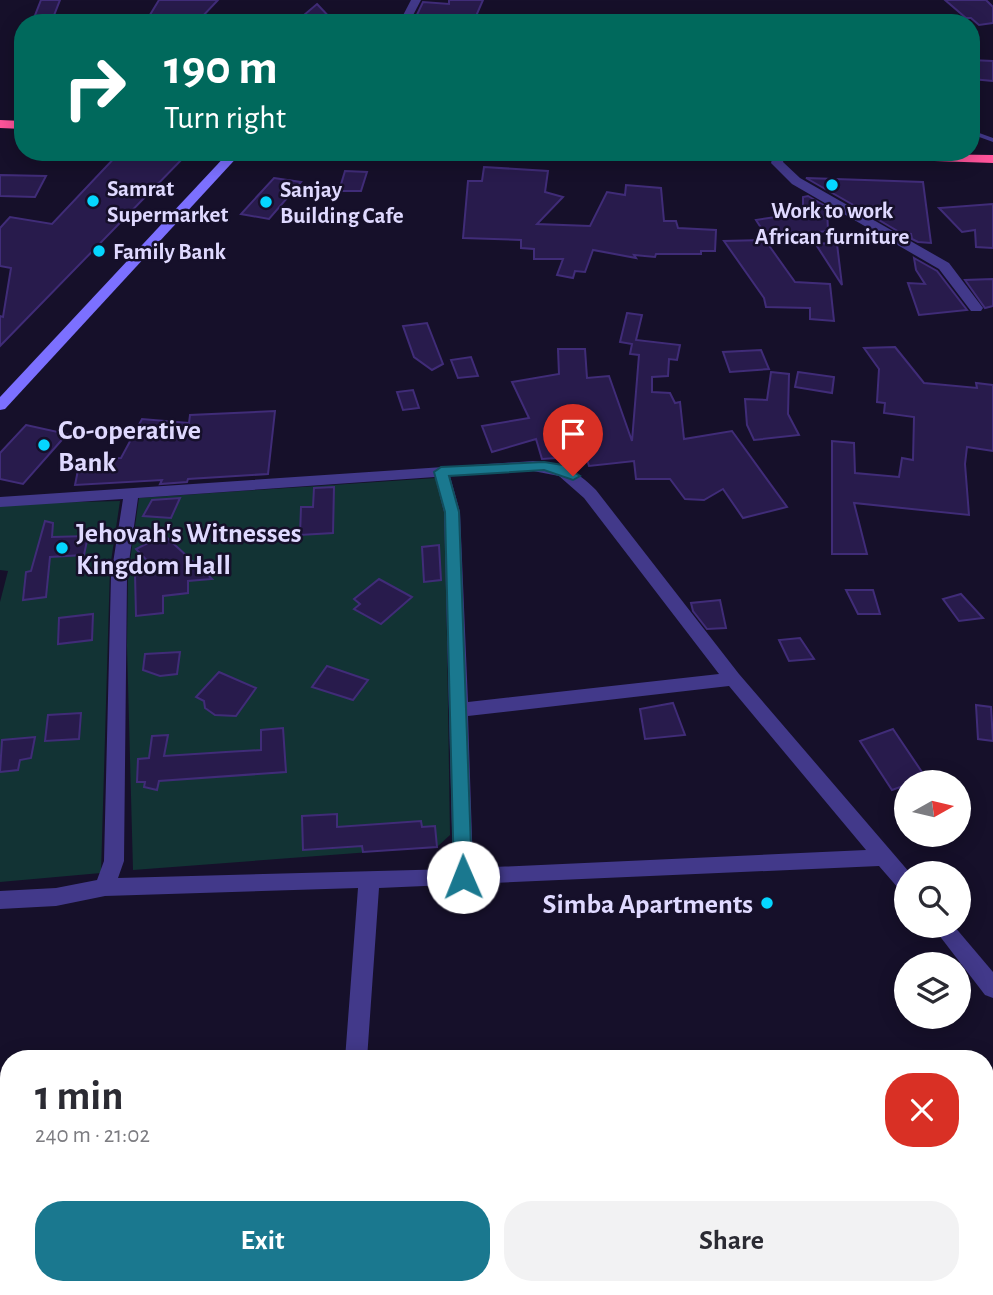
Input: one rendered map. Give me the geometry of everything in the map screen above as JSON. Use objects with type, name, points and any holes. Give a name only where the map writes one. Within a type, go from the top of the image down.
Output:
[{"type":"main road","points":[[0,406],[222,161]]},
{"type":"street","points":[[778,161],[796,181],[944,266],[976,308]]},
{"type":"street","points":[[0,502],[441,472],[544,466],[558,468],[573,476],[733,679],[894,868]]},
{"type":"street","points":[[441,472],[452,512],[463,877]]},
{"type":"street","points":[[105,887],[114,861],[119,576],[131,495]]},
{"type":"street","points":[[459,710],[733,679]]},
{"type":"street","points":[[0,900],[56,897],[105,887],[463,877],[885,857]]},
{"type":"street","points":[[357,1050],[369,879]]},
{"type":"street","points":[[952,938],[993,988]]},
{"type":"green space","points":[[436,478],[445,513],[450,835],[437,847],[133,870],[127,646],[128,575],[139,498]]},
{"type":"green space","points":[[120,501],[110,568],[101,873],[0,882],[0,602],[8,571],[0,570],[0,504]]},
{"type":"building","points":[[41,0],[60,0],[55,14],[36,14]]},
{"type":"building","points":[[159,0],[218,0],[205,14],[150,14]]},
{"type":"building","points":[[449,0],[483,0],[477,14],[417,14],[423,2],[449,4]]},
{"type":"building","points":[[945,0],[986,0],[993,7],[993,23],[980,25],[980,14],[961,14]]},
{"type":"building","points":[[317,4],[326,14],[305,14]]},
{"type":"building","points":[[980,60],[993,61],[993,81],[980,80]]},
{"type":"building","points":[[112,161],[180,161],[0,346],[0,316],[3,317],[11,268],[0,266],[0,228],[10,217],[52,224]]},
{"type":"building","points":[[484,167],[548,171],[545,192],[563,197],[537,224],[590,226],[607,192],[625,195],[626,185],[661,188],[664,221],[676,221],[678,228],[716,230],[715,251],[701,251],[701,254],[656,254],[655,257],[634,255],[636,258],[593,250],[585,272],[575,271],[573,278],[557,275],[563,259],[534,259],[534,249],[521,248],[521,240],[463,238],[468,181],[482,181]]},
{"type":"building","points":[[345,171],[367,172],[361,191],[339,191]]},
{"type":"building","points":[[0,175],[46,176],[35,197],[0,196]]},
{"type":"building","points":[[274,178],[301,182],[269,219],[241,214]]},
{"type":"building","points":[[806,178],[923,182],[931,243],[912,239],[911,234],[901,233],[867,213],[868,208],[857,207]]},
{"type":"building","points":[[808,196],[827,207],[828,231],[767,237],[756,220],[803,213],[803,197]]},
{"type":"building","points":[[993,204],[993,248],[976,247],[975,230],[962,232],[939,208]]},
{"type":"building","points":[[765,240],[795,282],[830,284],[834,321],[810,319],[810,308],[766,307],[764,298],[724,241]]},
{"type":"building","points":[[815,243],[837,244],[842,285]]},
{"type":"building","points":[[914,258],[937,271],[967,310],[919,315],[908,283],[925,284],[916,270]]},
{"type":"building","points":[[993,279],[993,306],[985,308],[965,280]]},
{"type":"building","points":[[627,313],[642,315],[636,340],[680,345],[677,360],[669,359],[668,376],[652,377],[652,392],[670,393],[675,403],[680,402],[684,439],[732,431],[787,507],[743,518],[723,489],[704,500],[685,499],[670,479],[636,479],[634,461],[589,466],[586,456],[542,459],[536,439],[492,452],[482,426],[529,418],[512,382],[559,374],[558,349],[585,349],[587,378],[609,376],[632,441],[639,355],[630,354],[632,344],[620,342]]},
{"type":"building","points":[[427,323],[443,364],[432,370],[414,357],[403,326]]},
{"type":"building","points":[[895,347],[924,383],[977,388],[976,383],[993,385],[993,451],[967,447],[965,464],[969,515],[854,503],[867,554],[832,554],[832,441],[854,443],[855,473],[899,477],[902,458],[913,460],[914,417],[884,413],[885,403],[877,402],[879,369],[864,348]]},
{"type":"building","points":[[761,350],[769,369],[730,372],[723,352]]},
{"type":"building","points":[[471,357],[478,376],[458,378],[451,360]]},
{"type":"building","points":[[771,372],[789,374],[788,414],[799,435],[754,440],[747,425],[745,399],[767,400]]},
{"type":"building","points":[[798,372],[834,377],[832,393],[795,387]]},
{"type":"building","points":[[413,390],[419,408],[403,410],[397,392]]},
{"type":"building","points":[[275,411],[268,474],[188,479],[187,482],[160,484],[162,480],[75,485],[80,460],[121,458],[142,419],[189,423],[190,415]]},
{"type":"building","points":[[26,425],[67,434],[23,484],[0,479],[0,453]]},
{"type":"building","points":[[334,487],[333,533],[300,535],[301,507],[313,507],[314,488]]},
{"type":"building","points":[[180,498],[171,518],[143,516],[152,500]]},
{"type":"building","points":[[45,521],[53,523],[52,537],[88,536],[84,555],[50,557],[46,597],[23,600],[26,572],[31,571]]},
{"type":"building","points":[[164,535],[212,579],[188,581],[188,593],[163,596],[163,613],[136,616],[135,573],[157,571],[136,549]]},
{"type":"building","points":[[439,545],[441,580],[424,582],[422,547]]},
{"type":"building","points":[[379,579],[412,597],[381,624],[354,609],[360,604],[354,599]]},
{"type":"building","points":[[846,590],[873,590],[880,614],[858,614]]},
{"type":"building","points":[[961,594],[983,618],[959,621],[943,599]]},
{"type":"building","points":[[720,600],[726,628],[707,629],[693,611],[691,603]]},
{"type":"building","points":[[93,614],[92,640],[58,644],[59,618]]},
{"type":"building","points":[[800,638],[814,659],[789,661],[779,640]]},
{"type":"building","points":[[180,652],[177,674],[160,676],[143,670],[145,654]]},
{"type":"building","points":[[327,666],[368,680],[353,700],[312,687]]},
{"type":"building","points":[[219,672],[256,688],[236,716],[215,715],[205,708],[204,701],[196,697]]},
{"type":"building","points":[[673,703],[685,735],[645,739],[640,709]]},
{"type":"building","points":[[976,705],[991,707],[993,741],[978,739]]},
{"type":"building","points":[[81,713],[79,739],[45,741],[48,715]]},
{"type":"building","points":[[283,728],[286,772],[159,781],[157,790],[144,787],[145,782],[137,782],[138,759],[149,758],[152,736],[168,735],[164,756],[261,750],[261,730]]},
{"type":"building","points":[[893,729],[921,770],[894,770],[892,790],[860,741]]},
{"type":"building","points":[[35,737],[31,758],[20,760],[18,770],[0,772],[2,740]]},
{"type":"building","points":[[337,814],[337,827],[421,821],[422,827],[435,826],[437,847],[363,852],[362,846],[303,850],[302,816]]},
{"type":"place","name":"Work to work African furniture","points":[[832,185]]},
{"type":"place","name":"Samrat Supermarket","points":[[93,201]]},
{"type":"place","name":"Sanjay Building Cafe","points":[[266,202]]},
{"type":"place","name":"Family Bank","points":[[99,251]]},
{"type":"place","name":"Co-operative Bank","points":[[44,445]]},
{"type":"place","name":"Jehovah's Witnesses Kingdom Hall","points":[[62,548]]},
{"type":"place","name":"Simba Apartments","points":[[767,903]]},
{"type":"route","points":[[463,877],[452,512],[441,472],[544,466],[558,468],[573,476]]}]
